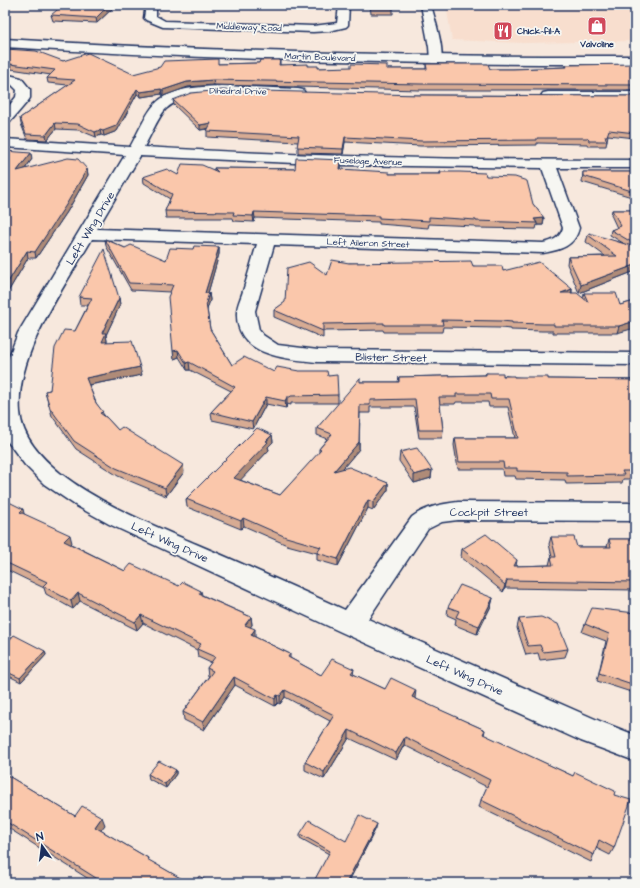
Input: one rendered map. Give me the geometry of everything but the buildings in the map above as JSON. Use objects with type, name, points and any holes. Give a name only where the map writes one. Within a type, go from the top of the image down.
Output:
[{"type":"street","name":"Middleway Road","points":[[151,5],[150,18],[163,24],[313,29],[342,25],[344,5]]},
{"type":"street","points":[[426,5],[439,47],[436,60]]},
{"type":"street","name":"Martin Boulevard","points":[[5,43],[234,54],[436,60],[635,60]]},
{"type":"street","points":[[421,47],[439,47]]},
{"type":"street","points":[[5,78],[16,81],[24,89],[23,98],[5,119]]},
{"type":"street","name":"Dihedral Drive","points":[[134,151],[160,106],[176,96],[195,91],[222,90],[310,93]]},
{"type":"street","points":[[532,96],[635,96]]},
{"type":"street","name":"Fuselage Avenue","points":[[5,144],[339,161],[635,164]]},
{"type":"street","name":"Left Wing Drive","points":[[134,151],[28,333],[17,356],[11,378],[8,399],[8,424],[24,449],[44,473],[87,501],[126,522],[550,713],[635,748]]},
{"type":"street","name":"Left Aileron Street","points":[[86,234],[537,248],[553,246],[567,240],[571,228],[548,164]]},
{"type":"street","name":"Blister Street","points":[[268,240],[246,311],[250,332],[259,342],[273,349],[292,354],[318,356],[635,359]]},
{"type":"street","name":"Cockpit Street","points":[[350,624],[420,523],[435,514],[458,511],[635,512]]},
{"type":"shaded area","points":[[446,5],[635,5],[635,41],[524,43],[452,40]]},
{"type":"place","name":"Valvoline","points":[[597,26]]},
{"type":"place","name":"Chick-fil-A","points":[[503,31]]}]
